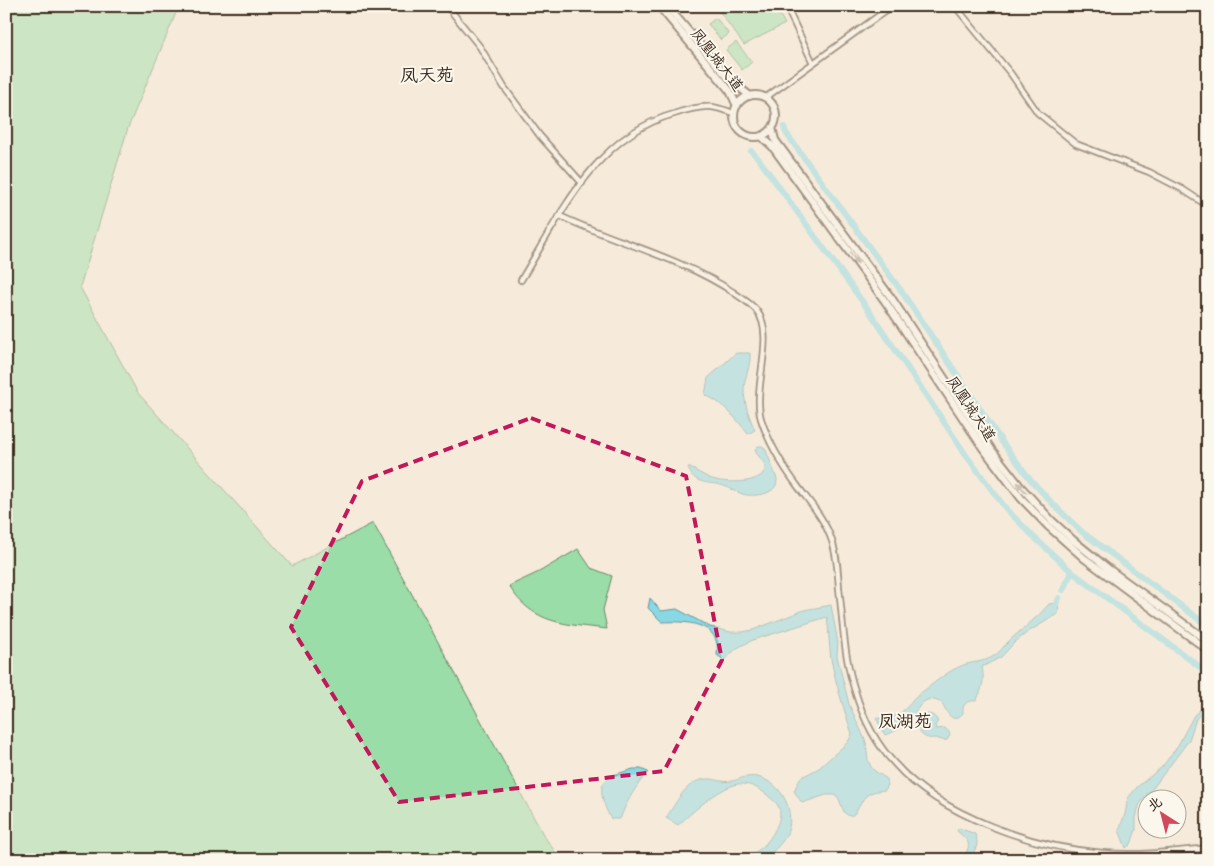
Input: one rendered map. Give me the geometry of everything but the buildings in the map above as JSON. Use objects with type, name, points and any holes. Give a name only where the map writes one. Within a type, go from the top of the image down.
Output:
[{"type":"main road","name":"凤凰城大道","points":[[659,6],[730,91],[737,106]]},
{"type":"main road","name":"凤凰城大道","points":[[667,6],[730,80],[740,90],[750,96]]},
{"type":"main road","points":[[750,96],[765,98],[774,108],[775,122],[772,128],[761,136],[747,136],[736,127],[734,113],[737,106],[742,99],[750,96]]},
{"type":"main road","name":"凤凰城大道","points":[[772,128],[775,140],[877,277],[992,449],[1020,486],[1074,542],[1208,641]]},
{"type":"main road","name":"凤凰城大道","points":[[761,136],[772,146],[859,264],[983,448],[1021,498],[1054,532],[1084,558],[1208,650]]},
{"type":"street","points":[[447,6],[480,47],[504,87],[540,136],[582,183]]},
{"type":"street","points":[[786,6],[813,63]]},
{"type":"street","points":[[765,98],[892,6]]},
{"type":"street","points":[[955,6],[1011,74],[1038,113],[1076,144],[1148,172],[1182,189],[1208,206]]},
{"type":"street","points":[[521,280],[582,183],[599,161],[614,146],[631,133],[656,120],[683,111],[711,107],[734,113]]},
{"type":"street","points":[[560,216],[587,229],[678,263],[706,276],[752,305],[760,315],[763,322],[764,337],[763,367],[758,391],[762,422],[778,456],[816,508],[828,532],[836,557],[846,652],[852,684],[872,733],[886,754],[902,772],[920,788],[963,813],[1011,834],[1042,843],[1090,852],[1122,854],[1208,848]]},
{"type":"highlighted area","points":[[531,418],[686,476],[722,660],[664,771],[399,802],[291,627],[362,481]]},
{"type":"green space","points":[[6,6],[179,6],[128,128],[80,287],[138,393],[292,566],[373,523],[544,836],[561,860],[6,860]]},
{"type":"green space","points":[[719,6],[775,6],[785,24],[744,45],[717,8]]},
{"type":"green space","points":[[716,18],[729,34],[721,40],[708,24]]},
{"type":"green space","points":[[736,42],[752,62],[742,70],[726,50]]},
{"type":"green space","points":[[578,549],[591,568],[612,576],[603,610],[607,629],[578,626],[540,615],[518,599],[509,586],[539,572]]},
{"type":"water","points":[[736,353],[750,353],[744,394],[747,410],[755,430],[748,434],[729,412],[705,395],[708,378]]},
{"type":"water","points":[[758,446],[765,448],[777,479],[774,488],[766,493],[746,495],[724,486],[703,482],[690,473],[688,467],[716,480],[736,482],[751,480],[763,474],[765,469],[764,463],[755,449]]},
{"type":"water","points":[[650,598],[661,611],[677,609],[710,627],[731,632],[753,630],[804,610],[831,605],[838,643],[837,656],[849,704],[866,742],[868,760],[871,767],[887,779],[888,785],[885,790],[868,794],[852,816],[845,813],[836,795],[826,795],[802,803],[794,791],[800,778],[819,768],[848,742],[852,734],[833,669],[827,617],[753,640],[737,648],[724,660],[717,655],[717,644],[714,636],[708,630],[691,623],[662,622],[648,608]]},
{"type":"water","points":[[1054,603],[1058,605],[1058,614],[1028,632],[1001,657],[982,667],[983,681],[978,697],[976,701],[966,703],[963,707],[963,713],[959,717],[952,718],[941,702],[930,699],[920,705],[912,718],[904,726],[885,735],[876,718],[893,717],[899,714],[919,694],[943,676],[965,664],[986,660],[994,656],[1049,604]]},
{"type":"water","points":[[1201,709],[1203,711],[1196,719],[1189,740],[1153,788],[1136,788],[1162,767],[1177,747],[1194,715]]},
{"type":"water","points":[[928,714],[936,718],[938,722],[935,725],[936,729],[945,728],[949,732],[950,735],[947,740],[929,738],[921,733],[919,730],[920,723]]},
{"type":"water","points":[[633,769],[641,769],[648,772],[632,794],[620,819],[611,819],[603,800],[603,784],[612,776]]},
{"type":"water","points":[[745,777],[757,777],[774,785],[781,792],[789,809],[789,827],[786,836],[779,846],[764,860],[736,860],[752,854],[761,848],[774,832],[779,819],[780,813],[777,804],[753,786],[738,784],[722,790],[678,825],[666,818],[679,798],[695,782],[703,779],[734,781]]},
{"type":"water","points":[[1136,788],[1136,830],[1131,844],[1126,848],[1119,830],[1128,798]]},
{"type":"water","points":[[959,828],[975,834],[977,841],[976,848],[968,860],[963,860],[968,844],[965,838],[957,831]]},
{"type":"waterway","points":[[784,127],[786,133],[902,292],[1002,442],[1030,479],[1082,532],[1208,626]]},
{"type":"waterway","points":[[751,151],[870,312],[968,458],[1007,510],[1072,572],[1208,673]]},
{"type":"waterway","points":[[1063,590],[1072,572]]},
{"type":"waterway","points":[[1056,604],[1059,598]]},
{"type":"district","name":"凤天苑","points":[[427,74]]},
{"type":"district","name":"凤湖苑","points":[[905,720]]}]
